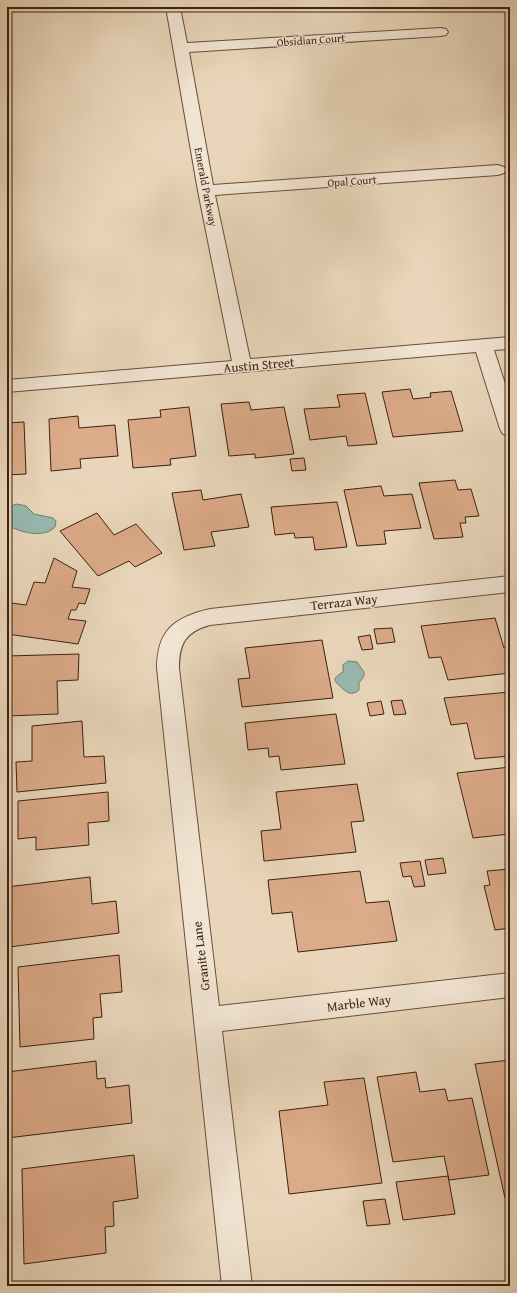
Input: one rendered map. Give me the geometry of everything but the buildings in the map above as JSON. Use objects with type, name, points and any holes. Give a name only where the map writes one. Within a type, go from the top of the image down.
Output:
[{"type":"street","name":"Emerald Parkway","points":[[174,7],[206,191],[242,366]]},
{"type":"street","name":"Obsidian Court","points":[[181,48],[441,32]]},
{"type":"street","name":"Opal Court","points":[[206,191],[498,170]]},
{"type":"street","name":"Austin Street","points":[[7,386],[510,343]]},
{"type":"street","points":[[483,345],[510,429]]},
{"type":"street","name":"Terraza Way","points":[[180,629],[194,621],[210,617],[510,584]]},
{"type":"street","name":"Granite Lane","points":[[180,629],[170,645],[167,656],[168,668],[237,1286]]},
{"type":"street","name":"Marble Way","points":[[208,1020],[510,985]]},
{"type":"water","points":[[17,504],[26,506],[34,514],[53,518],[56,521],[55,527],[45,533],[31,533],[18,530],[7,525],[7,507]]},
{"type":"water","points":[[348,661],[357,662],[364,672],[359,683],[359,690],[352,693],[344,690],[335,681],[335,678],[343,672],[343,665]]}]
